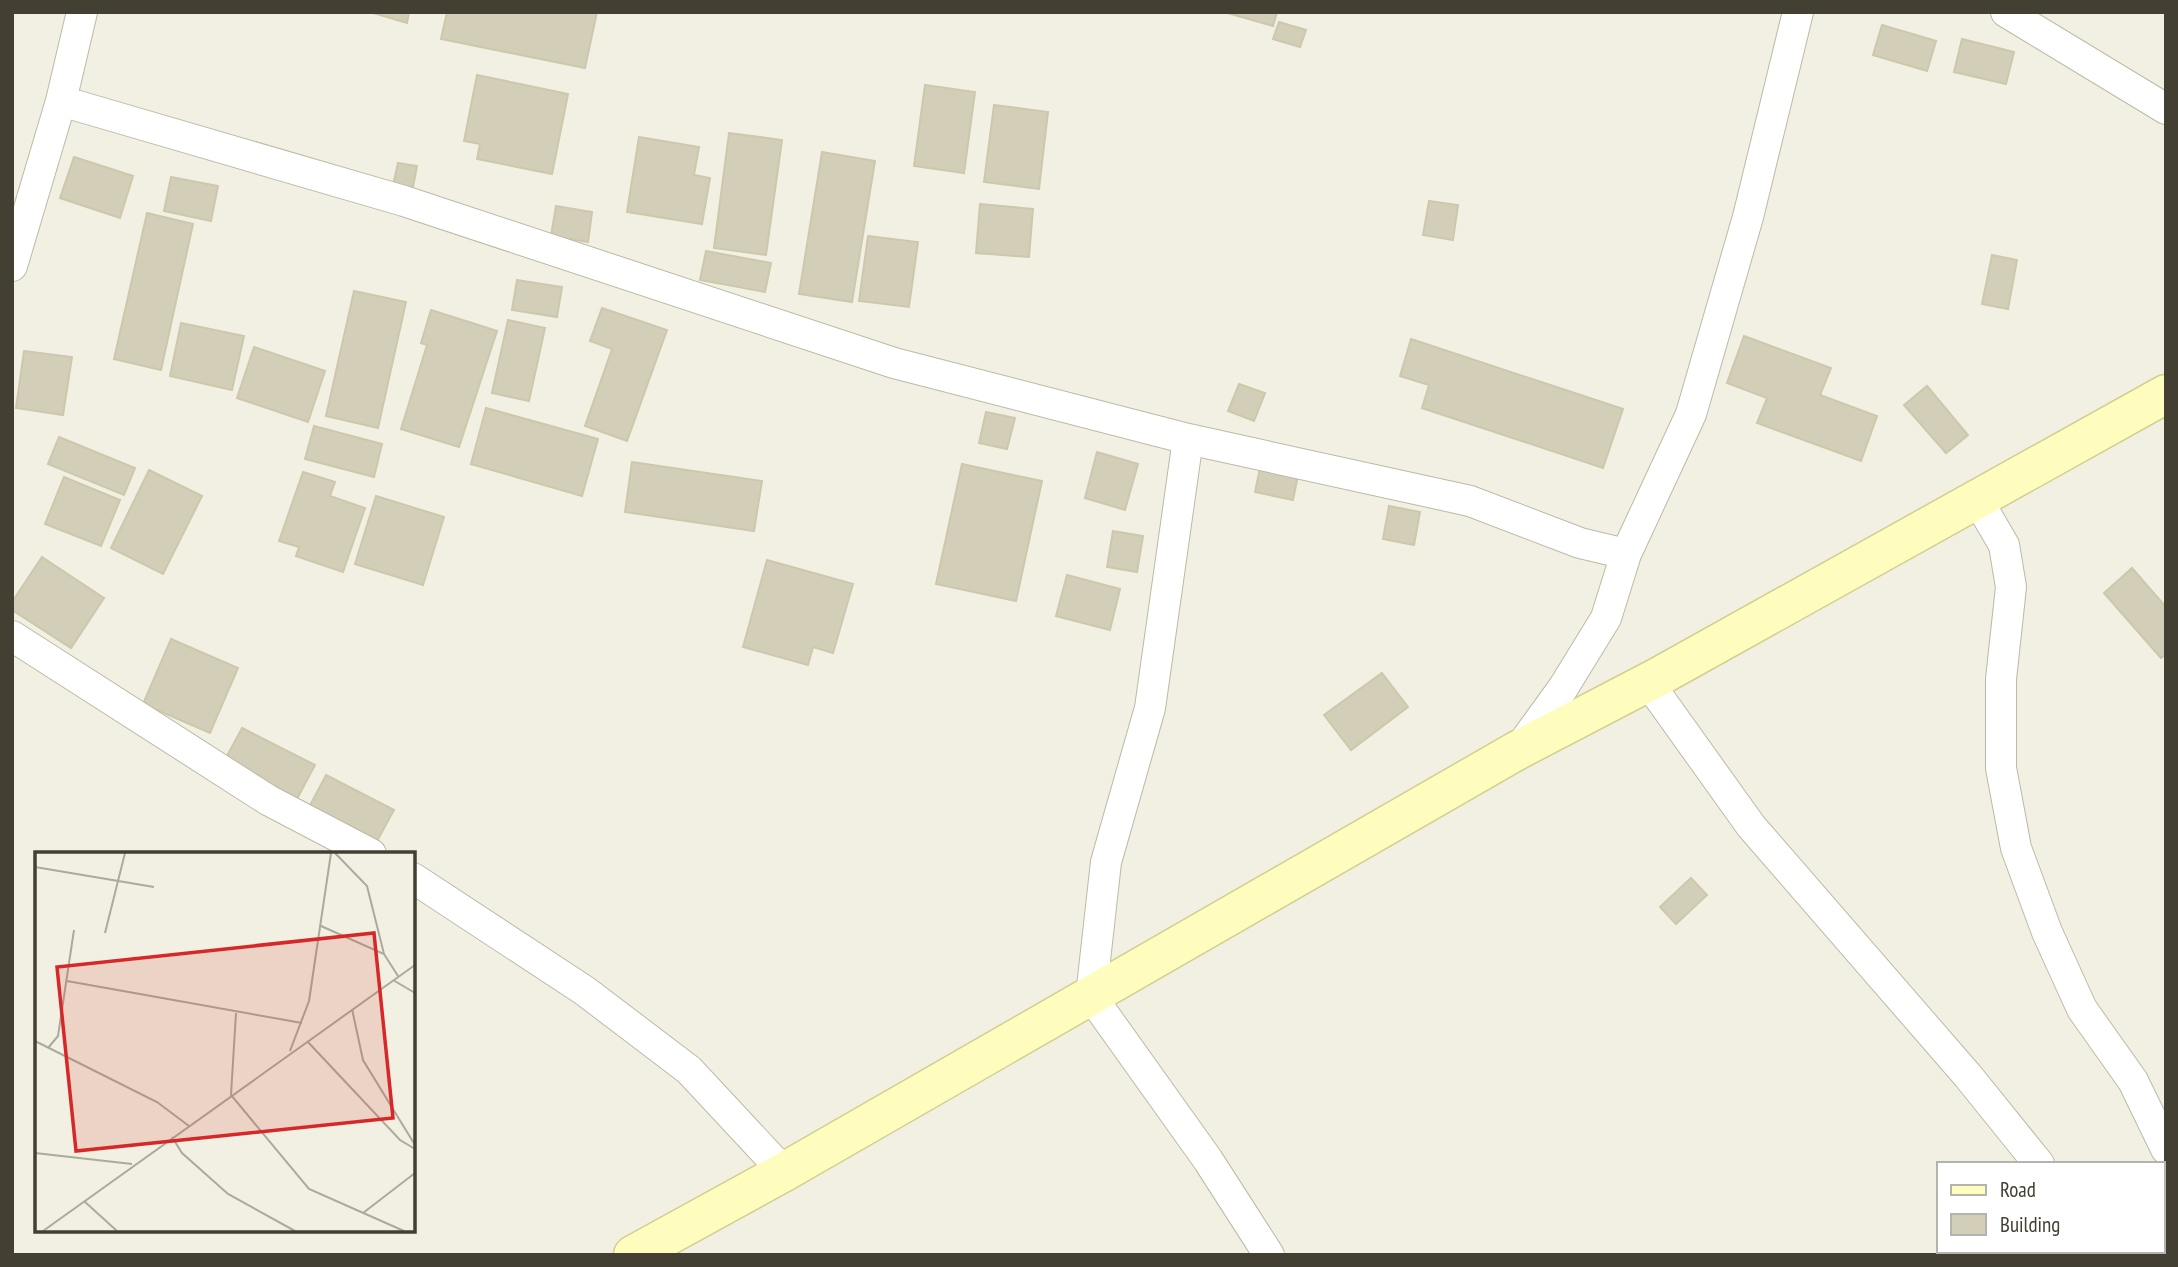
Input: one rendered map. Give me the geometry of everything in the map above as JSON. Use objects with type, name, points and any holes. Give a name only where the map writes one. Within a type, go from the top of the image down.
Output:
[{"type":"street","points":[[12,266],[61,101],[82,12]]},
{"type":"street","points":[[1518,750],[1563,688],[1606,618],[1626,554],[1691,414],[1748,217],[1798,12]]},
{"type":"street","points":[[2006,12],[2166,109]]},
{"type":"street","points":[[61,101],[404,201],[894,363],[1188,439],[1470,501],[1580,543],[1626,554]]},
{"type":"street","points":[[654,1249],[1518,750],[1648,682],[2166,394]]},
{"type":"street","points":[[1188,439],[1150,708],[1106,862],[1091,996],[1208,1160],[1269,1255]]},
{"type":"street","points":[[1978,499],[2004,545],[2011,587],[2001,680],[2001,768],[2017,848],[2047,932],[2081,1009],[2133,1081],[2166,1149]]},
{"type":"street","points":[[12,636],[268,800],[367,852]]},
{"type":"street","points":[[1648,682],[1751,826],[1968,1076],[2037,1162]]},
{"type":"street","points":[[415,879],[584,991],[689,1070],[785,1172]]},
{"type":"building","points":[[370,12],[409,12],[407,23]]},
{"type":"building","points":[[447,12],[597,12],[585,68],[441,39]]},
{"type":"building","points":[[1224,12],[1277,12],[1273,26]]},
{"type":"building","points":[[1279,22],[1306,30],[1300,47],[1273,39]]},
{"type":"building","points":[[1882,25],[1936,41],[1927,71],[1873,55]]},
{"type":"building","points":[[1962,39],[2014,52],[2006,84],[1954,72]]},
{"type":"building","points":[[477,75],[568,94],[552,174],[477,159],[480,144],[464,141]]},
{"type":"building","points":[[925,85],[975,92],[964,173],[914,166]]},
{"type":"building","points":[[994,105],[1048,112],[1039,189],[984,182]]},
{"type":"building","points":[[729,133],[782,140],[766,255],[714,248]]},
{"type":"building","points":[[639,137],[699,147],[694,175],[710,178],[702,224],[627,212]]},
{"type":"building","points":[[822,152],[875,161],[852,302],[799,294]]},
{"type":"building","points":[[74,157],[133,176],[120,218],[60,198]]},
{"type":"building","points":[[398,163],[417,166],[411,197],[391,194]]},
{"type":"building","points":[[171,177],[218,186],[211,221],[164,211]]},
{"type":"building","points":[[1429,201],[1458,205],[1453,240],[1423,235]]},
{"type":"building","points":[[980,204],[1033,209],[1029,257],[976,253]]},
{"type":"building","points":[[556,206],[592,212],[588,242],[551,236]]},
{"type":"building","points":[[147,213],[193,224],[161,370],[114,359]]},
{"type":"building","points":[[868,236],[918,242],[909,307],[859,301]]},
{"type":"building","points":[[706,251],[771,263],[765,292],[700,280]]},
{"type":"building","points":[[1992,255],[2017,260],[2008,309],[1982,304]]},
{"type":"building","points":[[517,280],[562,287],[557,317],[512,310]]},
{"type":"building","points":[[354,291],[406,302],[378,428],[326,416]]},
{"type":"building","points":[[602,308],[667,330],[627,441],[585,426],[612,349],[590,341]]},
{"type":"building","points":[[431,310],[497,331],[459,447],[401,429],[427,345],[421,343]]},
{"type":"building","points":[[508,320],[545,328],[529,401],[492,393]]},
{"type":"building","points":[[181,323],[244,336],[232,390],[170,376]]},
{"type":"building","points":[[1744,336],[1831,368],[1820,395],[1877,416],[1861,461],[1757,423],[1767,398],[1727,383]]},
{"type":"building","points":[[1411,339],[1623,409],[1603,468],[1422,408],[1429,385],[1400,376]]},
{"type":"building","points":[[254,347],[325,371],[308,422],[237,398]]},
{"type":"building","points":[[24,351],[72,357],[63,415],[16,408]]},
{"type":"building","points":[[1239,384],[1265,393],[1254,421],[1228,411]]},
{"type":"building","points":[[1927,386],[1968,435],[1946,453],[1904,405]]},
{"type":"building","points":[[486,408],[598,439],[582,496],[471,464]]},
{"type":"building","points":[[986,412],[1015,418],[1007,449],[979,443]]},
{"type":"building","points":[[314,426],[382,444],[374,477],[305,459]]},
{"type":"building","points":[[59,437],[135,468],[124,495],[48,464]]},
{"type":"building","points":[[1097,452],[1138,464],[1125,510],[1085,498]]},
{"type":"building","points":[[632,462],[762,481],[754,531],[625,512]]},
{"type":"building","points":[[962,464],[1042,481],[1016,601],[936,584]]},
{"type":"building","points":[[1260,468],[1298,475],[1293,500],[1255,492]]},
{"type":"building","points":[[149,470],[202,496],[163,574],[111,548]]},
{"type":"building","points":[[303,472],[335,482],[330,496],[365,508],[343,572],[296,556],[299,547],[279,541]]},
{"type":"building","points":[[64,477],[120,500],[101,546],[45,524]]},
{"type":"building","points":[[376,496],[444,517],[423,585],[355,564]]},
{"type":"building","points":[[1389,506],[1420,512],[1414,545],[1383,539]]},
{"type":"building","points":[[1113,531],[1143,536],[1137,572],[1107,567]]},
{"type":"building","points":[[42,557],[104,598],[71,648],[12,610],[12,602]]},
{"type":"building","points":[[767,560],[853,584],[833,653],[813,647],[808,665],[743,647]]},
{"type":"building","points":[[2132,568],[2166,607],[2166,654],[2161,658],[2104,593]]},
{"type":"building","points":[[1067,575],[1120,589],[1110,630],[1056,616]]},
{"type":"building","points":[[171,639],[238,668],[210,733],[143,704]]},
{"type":"building","points":[[1382,673],[1408,707],[1351,750],[1324,715]]},
{"type":"building","points":[[242,728],[315,765],[296,801],[223,763]]},
{"type":"building","points":[[326,775],[394,810],[376,843],[309,807]]},
{"type":"building","points":[[1691,878],[1707,895],[1676,924],[1660,907]]}]
